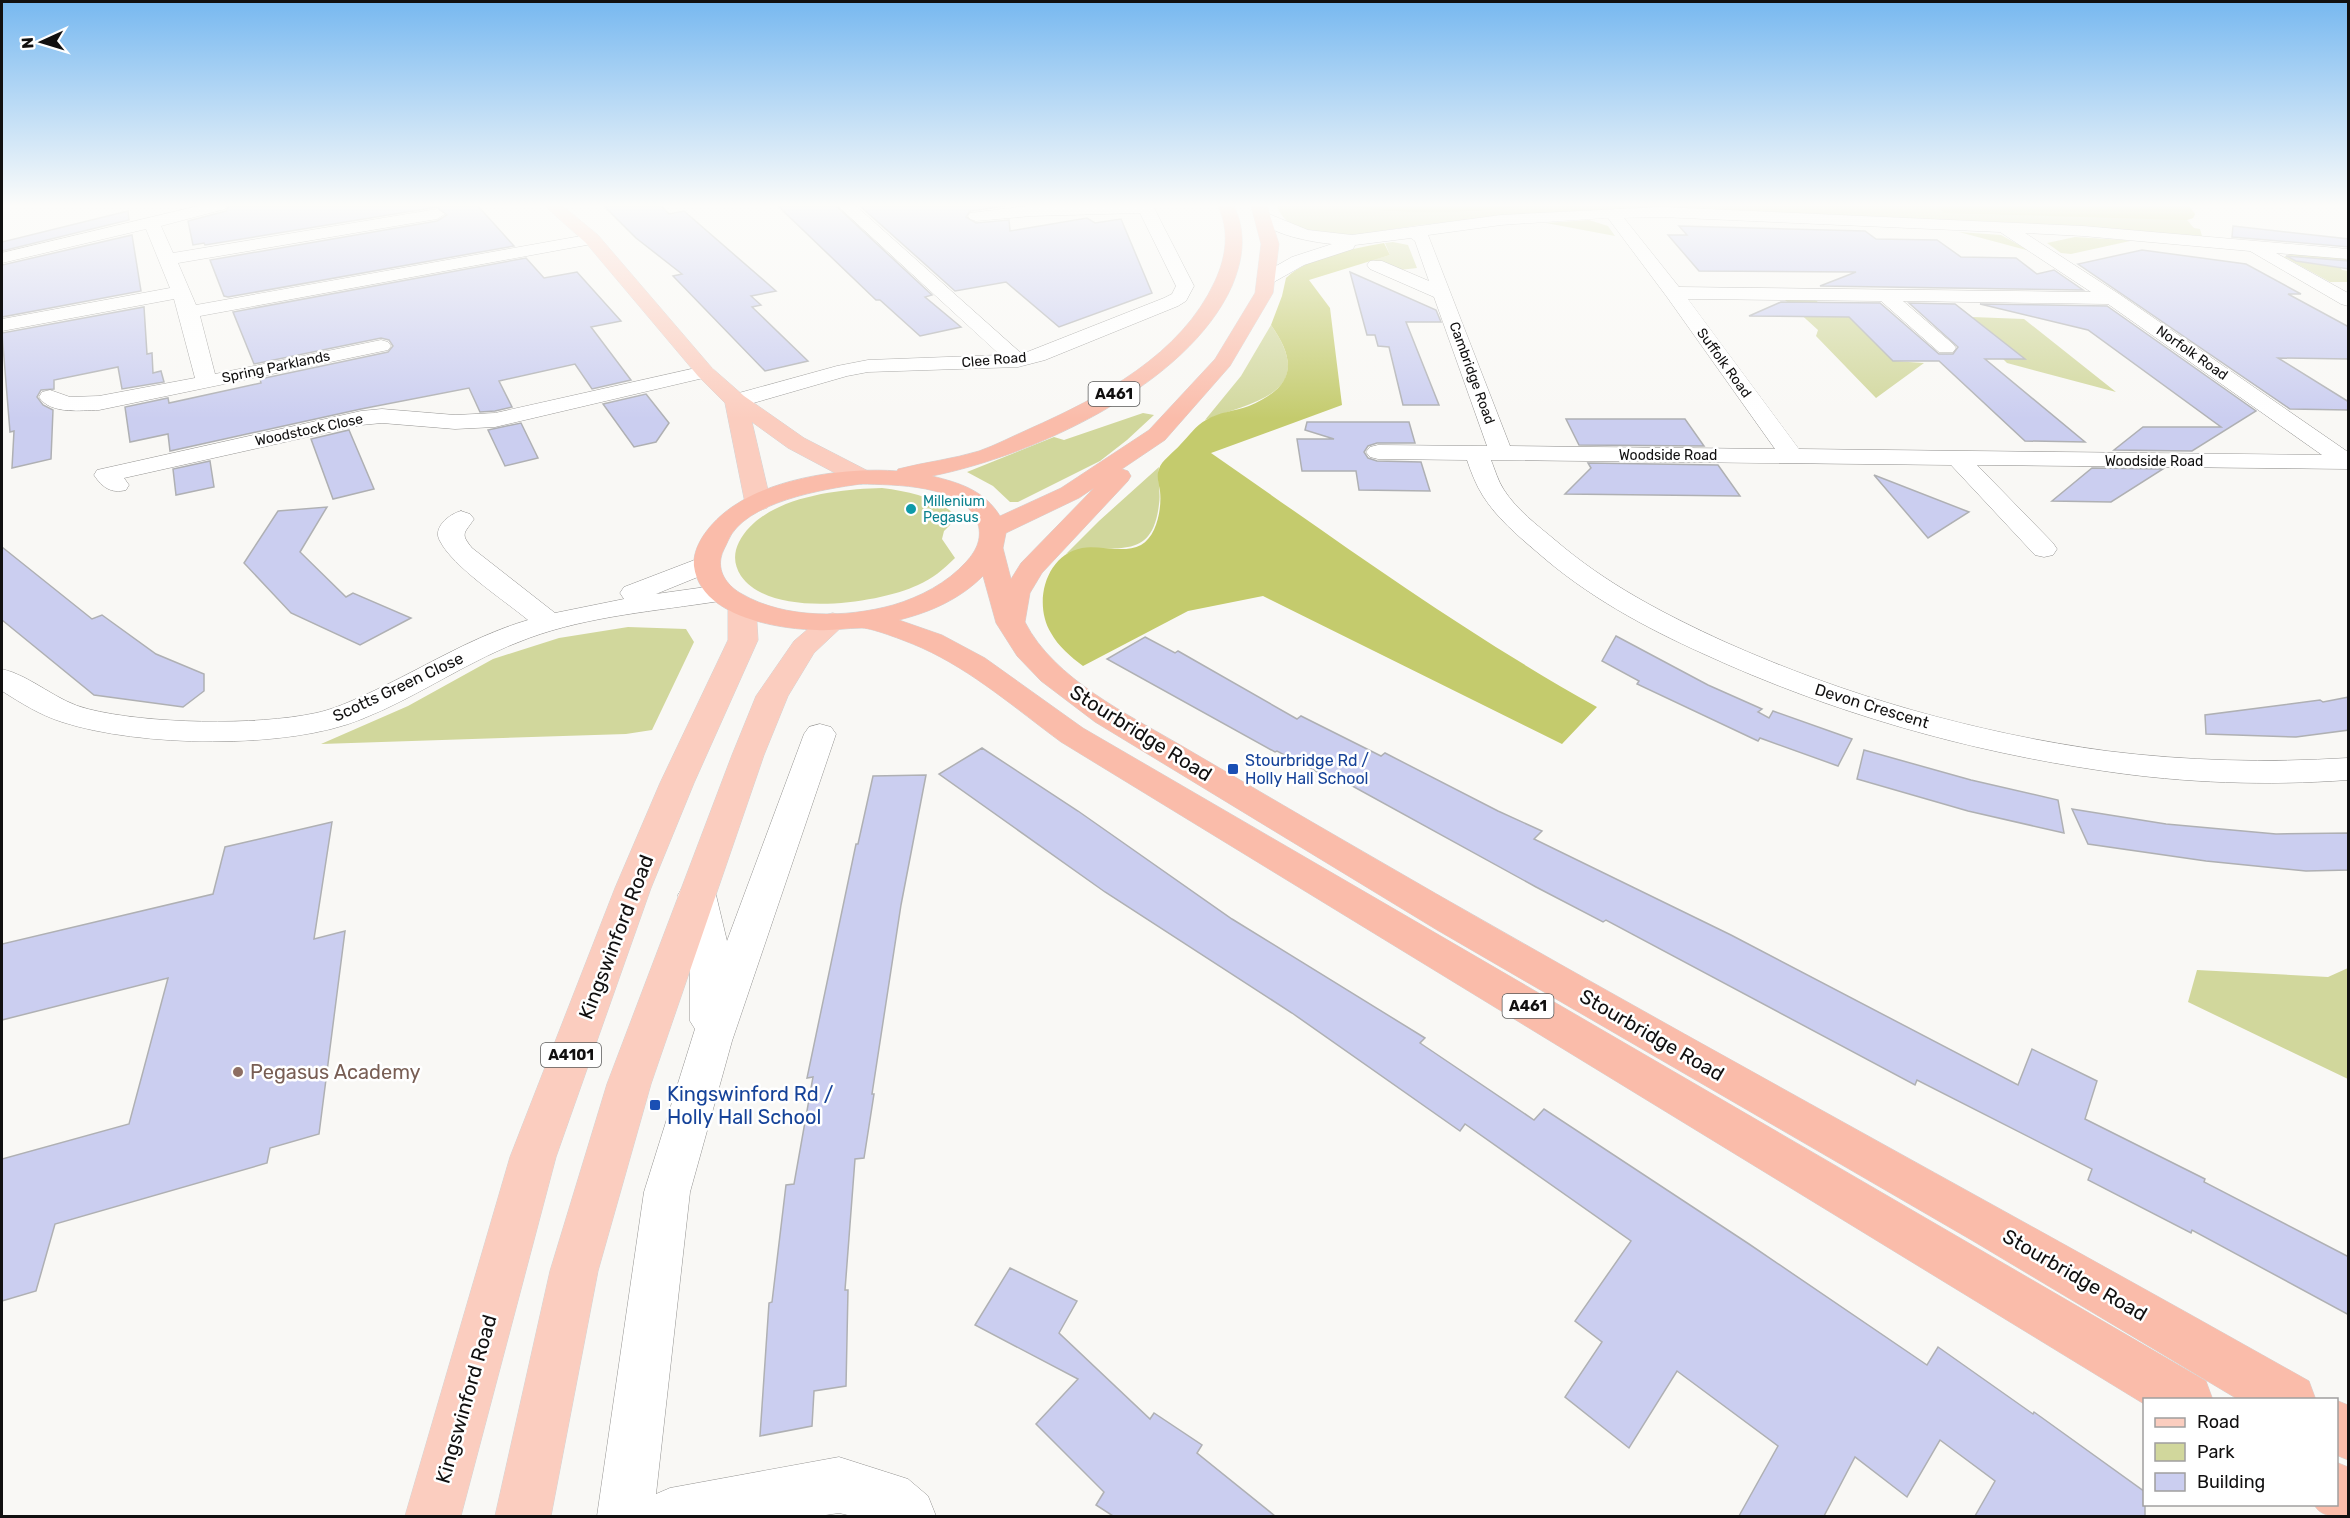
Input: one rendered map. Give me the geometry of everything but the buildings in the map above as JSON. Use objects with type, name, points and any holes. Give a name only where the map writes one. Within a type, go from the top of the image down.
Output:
[{"type":"highway","name":"A461","points":[[891,477],[981,458],[1048,429],[1118,392],[1169,355],[1198,325],[1223,290],[1227,277]]},
{"type":"highway","name":"A461","points":[[1010,623],[1016,593],[1031,569],[1223,362],[1264,293],[1266,279]]},
{"type":"highway","name":"A461","points":[[731,600],[783,619],[850,620],[911,608],[948,592],[973,572],[992,540],[1070,493],[1157,435]]},
{"type":"highway","name":"A461","points":[[705,564],[709,547],[720,531],[736,516],[758,502],[790,490],[827,481],[861,477],[891,477],[929,482],[960,492],[983,509],[992,540]]},
{"type":"highway","name":"Stourbridge Road","points":[[992,540],[1010,623],[1022,642],[1062,682],[1106,715],[1450,920],[1980,1220],[2287,1398]]},
{"type":"highway","points":[[705,564],[709,579],[731,600]]},
{"type":"highway","name":"Stourbridge Road","points":[[850,620],[932,641],[974,664],[1090,746],[2184,1398]]},
{"type":"main road","points":[[624,277],[705,372],[736,401],[796,443],[861,477]]},
{"type":"main road","points":[[736,401],[758,502]]},
{"type":"main road","name":"Kingswinford Road","points":[[433,1516],[533,1156],[633,888],[677,783],[743,640],[731,600]]},
{"type":"main road","points":[[523,1516],[574,1271],[629,1084],[697,895],[772,696],[804,647],[850,620]]},
{"type":"street","name":"Spring Parklands","points":[[173,277],[189,312],[207,382],[381,346]]},
{"type":"street","points":[[189,312],[383,277]]},
{"type":"street","points":[[925,277],[1018,361]]},
{"type":"street","name":"Clee Road","points":[[736,401],[844,370],[868,366],[1018,361],[1038,356],[1171,303],[1179,297],[1185,286],[1180,277]]},
{"type":"street","points":[[1266,279],[1270,277]]},
{"type":"street","points":[[1404,277],[1442,293]]},
{"type":"street","name":"Cambridge Road","points":[[1436,277],[1489,453]]},
{"type":"street","name":"Suffolk Road","points":[[1661,277],[1792,456]]},
{"type":"street","name":"Norfolk Road","points":[[2080,277],[2349,462]]},
{"type":"street","points":[[2306,277],[2349,300]]},
{"type":"street","points":[[2,325],[180,292]]},
{"type":"street","points":[[1674,293],[2112,298]]},
{"type":"street","points":[[1885,295],[1946,348]]},
{"type":"street","name":"Woodstock Close","points":[[117,485],[106,475],[361,418],[382,416],[455,422],[495,420],[705,372]]},
{"type":"street","points":[[50,398],[67,404],[115,410],[207,382]]},
{"type":"street","name":"Woodside Road","points":[[1378,452],[1959,460],[2349,462]]},
{"type":"street","name":"Devon Crescent","points":[[1489,453],[1492,491],[1522,526],[1554,554],[1601,589],[1663,624],[1732,657],[1821,692],[1992,740],[2074,756],[2163,767],[2257,774],[2349,769]]},
{"type":"street","points":[[1959,460],[2044,549]]},
{"type":"street","points":[[462,519],[451,530],[451,539],[463,554],[550,623]]},
{"type":"street","name":"Scotts Green Close","points":[[583,615],[705,564]]},
{"type":"street","name":"Scotts Green Close","points":[[2,678],[37,701],[86,719],[172,731],[290,727],[326,720],[357,709],[392,694],[494,641],[550,623],[583,615],[731,600]]},
{"type":"street","points":[[625,1516],[667,1192],[711,1041],[820,734]]},
{"type":"street","points":[[697,895],[709,947],[711,1041]]},
{"type":"street","points":[[670,1516],[839,1485],[888,1499],[908,1516]]},
{"type":"green space","points":[[1319,277],[1309,280],[1330,308],[1342,405],[1211,453],[1449,617],[1597,707],[1562,744],[1263,596],[1188,611],[1083,666],[1069,655],[1051,633],[1043,608],[1043,595],[1051,570],[1059,560],[1069,552],[1082,548],[1127,549],[1141,545],[1151,535],[1157,521],[1160,498],[1158,474],[1165,460],[1202,422],[1264,399],[1283,382],[1288,362],[1280,339],[1271,325],[1286,278]]},
{"type":"green space","points":[[2321,277],[2348,277],[2348,282],[2330,282]]},
{"type":"green space","points":[[1785,300],[1816,300],[1822,307],[1848,316],[1893,361],[1924,363],[1876,398],[1816,336],[1818,330]]},
{"type":"green space","points":[[1941,308],[1961,308],[1972,317],[2024,319],[2116,392],[2007,363],[2003,359],[2024,358],[1973,318],[1952,318]]},
{"type":"green space","points":[[1271,325],[1284,348],[1288,366],[1284,380],[1275,391],[1261,400],[1205,420],[1241,376]]},
{"type":"green space","points":[[1143,413],[1154,415],[1100,461],[1018,502],[1010,502],[993,486],[967,472],[1054,437],[1064,440]]},
{"type":"green space","points":[[1159,467],[1159,504],[1155,524],[1148,537],[1138,544],[1126,547],[1082,550],[1066,554],[1099,521]]},
{"type":"green space","points":[[882,488],[923,496],[950,510],[958,517],[944,531],[942,539],[955,558],[928,580],[900,592],[877,598],[825,604],[799,603],[776,598],[756,590],[741,576],[735,559],[737,546],[750,527],[765,515],[803,498]]},
{"type":"green space","points":[[628,627],[686,629],[694,642],[652,730],[626,734],[321,744],[408,706],[493,659],[559,638]]},
{"type":"green space","points":[[2348,968],[2348,1079],[2188,1002],[2197,970],[2328,977]]},
{"type":"place","name":"Millenium Pegasus","points":[[911,509]]},
{"type":"place","name":"Stourbridge Rd / Holly Hall School","points":[[1233,769]]},
{"type":"place","name":"Pegasus Academy","points":[[238,1072]]},
{"type":"place","name":"Kingswinford Rd / Holly Hall School","points":[[655,1105]]}]
